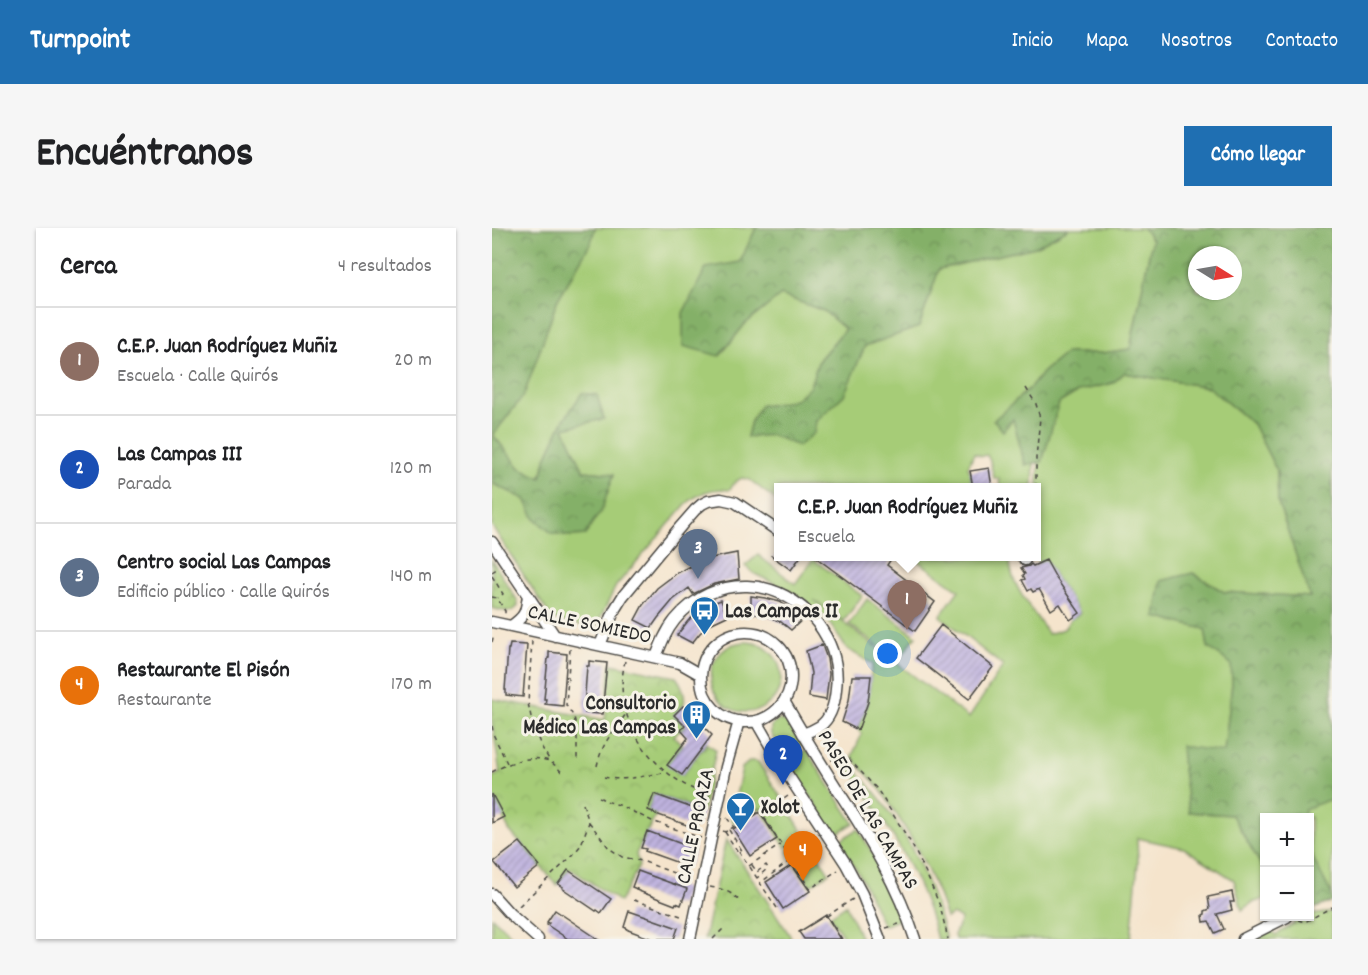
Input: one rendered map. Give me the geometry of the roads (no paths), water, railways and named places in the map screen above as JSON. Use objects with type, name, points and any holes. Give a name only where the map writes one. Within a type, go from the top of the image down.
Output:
[{"type":"street","points":[[600,645],[615,609],[627,590],[702,504],[721,499],[735,502],[774,528]]},
{"type":"street","points":[[492,542],[555,636]]},
{"type":"street","points":[[656,657],[674,621],[704,596],[727,588],[745,586],[769,589],[785,595],[817,622],[830,643],[836,666],[836,691],[829,714],[819,726],[803,734]]},
{"type":"street","points":[[502,625],[523,617],[528,595]]},
{"type":"street","name":"CALLE SOMIEDO","points":[[502,625],[680,663],[701,675]]},
{"type":"street","points":[[745,632],[765,636],[781,649],[790,668],[789,687],[784,701],[770,715],[756,721],[739,722],[719,713],[708,703],[702,687],[703,662],[718,642],[731,635],[745,632]]},
{"type":"street","name":"CALLE SOMIEDO","points":[[680,663],[703,662]]},
{"type":"street","name":"PASEO DE LAS CAMPAS","points":[[784,701],[876,852],[897,892],[915,939]]},
{"type":"street","points":[[756,721],[797,790],[846,864],[862,894],[878,936]]},
{"type":"street","name":"CALLE PROAZA","points":[[690,939],[726,767],[739,722]]},
{"type":"street","points":[[492,894],[538,939]]},
{"type":"street","points":[[1243,939],[1277,921]]},
{"type":"place","name":"Centro social Las Campas","points":[[698,579]]},
{"type":"place","name":"C.E.P. Juan Rodríguez Muñiz","points":[[907,630]]},
{"type":"place","name":"Las Campas II","points":[[704,636]]},
{"type":"place","name":"Consultorio Médico Las Campas","points":[[697,740]]},
{"type":"place","name":"Las Campas III","points":[[783,785]]},
{"type":"place","name":"Xolot","points":[[740,832]]},
{"type":"place","name":"Restaurante El Pisón","points":[[803,881]]}]
